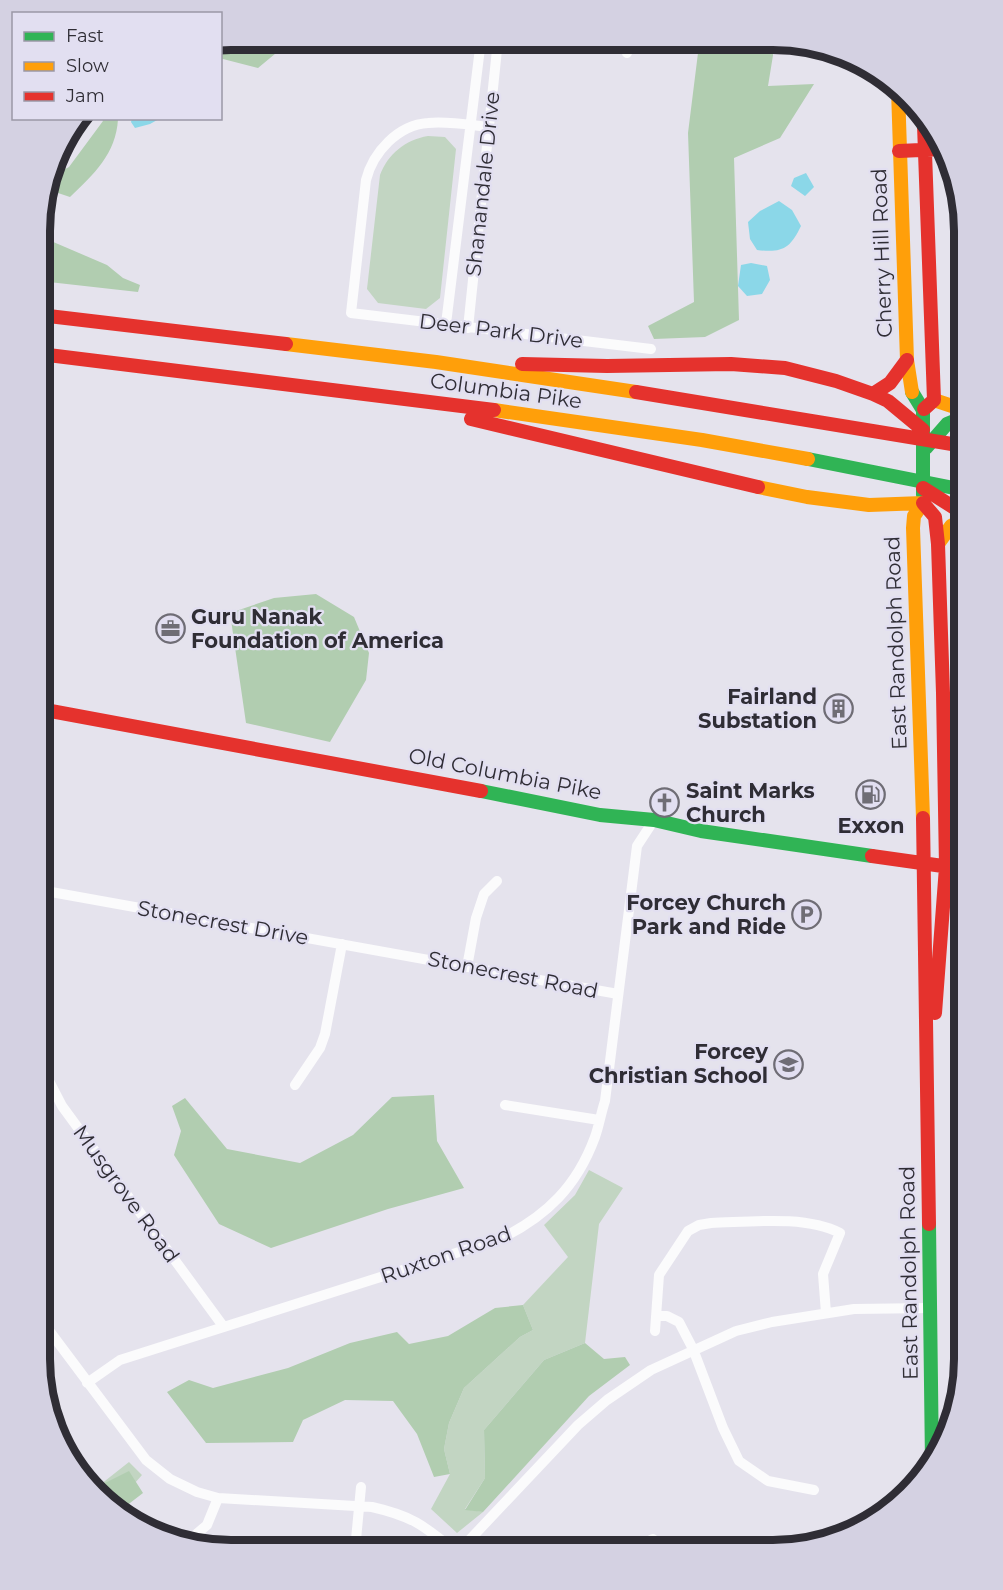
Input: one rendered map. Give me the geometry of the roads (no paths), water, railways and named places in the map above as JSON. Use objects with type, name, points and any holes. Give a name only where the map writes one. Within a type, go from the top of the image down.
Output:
[{"type":"main road","name":"Cherry Hill Road","points":[[898,100],[907,360],[911,390],[923,419],[925,495]]},
{"type":"main road","points":[[436,362],[607,366],[758,365],[785,368],[812,374],[873,394],[888,401],[903,413],[923,419],[934,399],[925,133]]},
{"type":"main road","points":[[899,151],[934,150]]},
{"type":"main road","name":"Columbia Pike","points":[[50,316],[436,362],[672,397],[954,444]]},
{"type":"main road","name":"Columbia Pike","points":[[50,355],[355,392],[663,434],[954,487]]},
{"type":"main road","points":[[873,394],[890,383],[907,360]]},
{"type":"main road","points":[[355,392],[591,446],[690,472],[807,497],[869,505],[925,495],[954,509]]},
{"type":"main road","points":[[934,399],[954,406]]},
{"type":"main road","points":[[923,452],[944,425],[954,418]]},
{"type":"main road","name":"East Randolph Road","points":[[925,495],[934,517],[938,544],[946,867],[938,989],[927,1084]]},
{"type":"main road","name":"East Randolph Road","points":[[925,495],[914,516],[913,528],[924,863],[932,1445]]},
{"type":"main road","points":[[938,544],[954,525]]},
{"type":"main road","name":"Old Columbia Pike","points":[[50,711],[449,784],[600,815],[654,820],[698,830],[953,868]]},
{"type":"street","name":"Shanandale Drive","points":[[446,324],[480,50]]},
{"type":"street","name":"Shanandale Drive","points":[[468,328],[497,50]]},
{"type":"street","name":"Deer Park Drive","points":[[470,125],[429,122],[419,124],[391,138],[369,167],[351,313],[651,349]]},
{"type":"street","points":[[470,125],[489,128]]},
{"type":"street","name":"Ruxton Road","points":[[87,1383],[120,1360],[500,1239],[540,1216],[569,1188],[587,1158],[597,1134],[605,1101],[637,846],[654,820]]},
{"type":"street","points":[[467,967],[476,918],[484,894],[497,881]]},
{"type":"street","name":"Stonecrest Drive","points":[[50,892],[407,955]]},
{"type":"street","points":[[295,1085],[320,1048],[325,1034],[342,944]]},
{"type":"street","name":"Stonecrest Road","points":[[407,955],[618,994]]},
{"type":"street","name":"Musgrove Road","points":[[50,1083],[62,1106],[223,1326]]},
{"type":"street","points":[[505,1105],[599,1120]]},
{"type":"street","points":[[655,1331],[659,1275],[688,1231],[699,1225],[711,1223],[807,1222],[831,1228],[840,1233],[823,1274],[826,1313]]},
{"type":"street","points":[[469,1540],[578,1425],[607,1400],[651,1370],[736,1331],[763,1324],[854,1309],[930,1308]]},
{"type":"street","points":[[656,1316],[667,1316],[679,1322],[693,1349],[723,1428],[739,1461],[768,1481],[814,1490]]},
{"type":"street","points":[[50,1341],[87,1383],[146,1460],[170,1479],[197,1492],[218,1498],[372,1507],[397,1512],[420,1523],[441,1540]]},
{"type":"street","points":[[356,1540],[361,1487]]},
{"type":"street","points":[[194,1536],[207,1525],[218,1498]]},
{"type":"water","points":[[132,120],[157,120],[135,128]]},
{"type":"water","points":[[806,173],[814,187],[805,196],[791,186],[794,178]]},
{"type":"water","points":[[779,201],[792,210],[801,226],[793,240],[784,248],[773,251],[757,250],[750,239],[748,222],[760,211]]},
{"type":"water","points":[[751,263],[767,266],[770,280],[762,294],[747,296],[738,286],[741,265]]},
{"type":"place","name":"Guru Nanak Foundation of America","points":[[170,629]]},
{"type":"place","name":"Fairland Substation","points":[[838,709]]},
{"type":"place","name":"Exxon","points":[[871,795]]},
{"type":"place","name":"Saint Marks Church","points":[[665,803]]},
{"type":"place","name":"Forcey Church Park and Ride","points":[[807,915]]},
{"type":"place","name":"Forcey Christian School","points":[[789,1064]]}]
